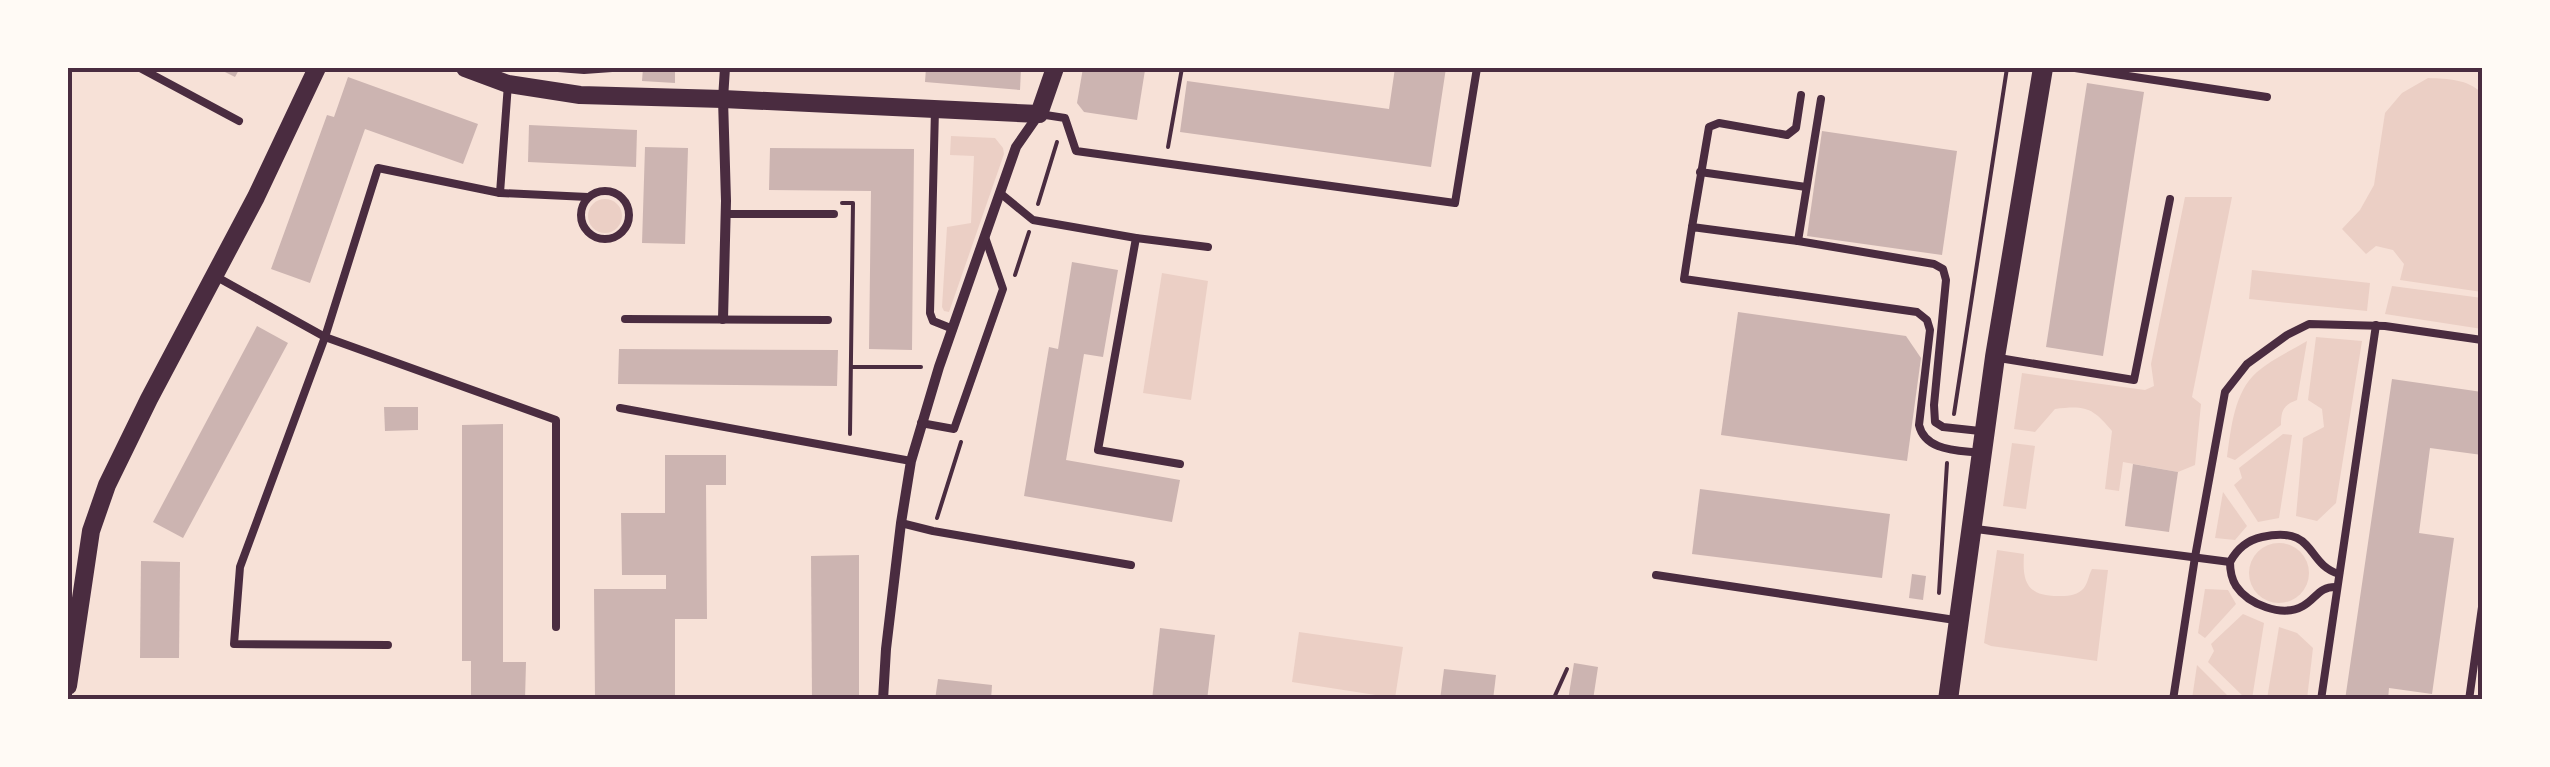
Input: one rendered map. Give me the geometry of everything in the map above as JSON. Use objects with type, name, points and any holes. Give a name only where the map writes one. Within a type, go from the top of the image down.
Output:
[{"type":"main road","points":[[1948,700],[1995,357],[2043,68]]},
{"type":"street","points":[[68,686],[91,531],[106,485],[256,197],[317,68]]},
{"type":"street","points":[[465,68],[508,84],[590,96],[1039,114]]},
{"type":"street","points":[[722,319],[725,68]]},
{"type":"street","points":[[883,700],[901,522],[921,423],[1016,147],[1039,114],[1055,68]]},
{"type":"lane","points":[[140,68],[239,120]]},
{"type":"lane","points":[[558,68],[612,68]]},
{"type":"lane","points":[[1039,114],[1065,118],[1076,151],[1455,203],[1477,68]]},
{"type":"lane","points":[[2075,68],[2267,96]]},
{"type":"lane","points":[[590,69],[590,96]]},
{"type":"lane","points":[[500,193],[508,84]]},
{"type":"lane","points":[[1800,95],[1796,128],[1786,135],[1719,124],[1709,128],[1684,279],[1917,312],[1928,320],[1930,330],[1919,425],[1922,436],[1948,450],[1983,443]]},
{"type":"lane","points":[[1798,242],[1821,98]]},
{"type":"lane","points":[[935,109],[930,313],[933,321],[953,329]]},
{"type":"lane","points":[[388,645],[234,644],[240,566],[324,337],[378,168],[500,193],[588,197],[605,191],[622,198],[630,215],[622,233],[605,240],[588,233],[580,215],[588,197]]},
{"type":"lane","points":[[1700,172],[1806,187]]},
{"type":"lane","points":[[1000,193],[1033,220],[1208,247]]},
{"type":"lane","points":[[1995,357],[2134,380],[2170,198]]},
{"type":"lane","points":[[726,214],[834,214]]},
{"type":"lane","points":[[1692,226],[1934,264],[1943,270],[1946,280],[1935,422],[1983,443]]},
{"type":"lane","points":[[921,423],[954,428],[1003,289],[985,236]]},
{"type":"lane","points":[[1136,238],[1098,450],[1180,464]]},
{"type":"lane","points":[[215,276],[324,337],[556,420],[556,627]]},
{"type":"lane","points":[[625,319],[828,320]]},
{"type":"lane","points":[[2174,700],[2225,392],[2236,376],[2265,350],[2309,324],[2376,326],[2482,340]]},
{"type":"lane","points":[[2321,700],[2376,326]]},
{"type":"lane","points":[[620,408],[911,461]]},
{"type":"lane","points":[[901,522],[1131,565]]},
{"type":"lane","points":[[1972,528],[2230,562]]},
{"type":"lane","points":[[2337,587],[2320,590],[2303,606],[2281,610],[2267,607],[2243,594],[2234,584],[2230,562],[2235,552],[2255,539],[2291,535],[2313,549],[2331,572],[2339,574]]},
{"type":"lane","points":[[1656,575],[1959,620]]},
{"type":"lane","points":[[2469,700],[2482,608]]},
{"type":"path","points":[[1166,163],[1182,68]]},
{"type":"path","points":[[1952,428],[2007,68]]},
{"type":"path","points":[[1033,220],[1065,118]]},
{"type":"path","points":[[850,448],[852,203]]},
{"type":"path","points":[[850,367],[940,367]]},
{"type":"path","points":[[1937,617],[1948,450]]},
{"type":"path","points":[[1553,700],[1567,668]]},
{"type":"shaded area","points":[[2428,78],[2464,82],[2482,93],[2482,292],[2400,280],[2404,264],[2393,250],[2376,246],[2366,254],[2342,229],[2360,210],[2374,185],[2385,113],[2402,93]]},
{"type":"shaded area","points":[[951,136],[995,138],[1004,154],[949,312],[942,307],[947,227],[971,223],[974,156],[950,155]]},
{"type":"shaded area","points":[[2185,197],[2232,197],[2192,397],[2201,404],[2195,465],[2178,472],[2123,462],[2119,491],[2105,489],[2112,431],[2094,413],[2074,408],[2055,409],[2035,432],[2014,429],[2022,373],[2145,390],[2154,386],[2151,364]]},
{"type":"shaded area","points":[[605,199],[617,204],[622,216],[617,228],[605,233],[593,228],[588,216],[593,204]]},
{"type":"shaded area","points":[[2252,270],[2370,283],[2367,311],[2249,299]]},
{"type":"shaded area","points":[[1162,273],[1208,281],[1191,400],[1143,393]]},
{"type":"shaded area","points":[[2392,286],[2482,298],[2482,329],[2385,314]]},
{"type":"shaded area","points":[[2316,337],[2362,341],[2336,503],[2317,521],[2296,516],[2303,438],[2324,427],[2322,409],[2308,400]]},
{"type":"shaded area","points":[[2307,341],[2297,400],[2284,409],[2281,425],[2235,460],[2227,457],[2235,412],[2249,380]]},
{"type":"shaded area","points":[[2283,434],[2292,435],[2279,518],[2258,522],[2234,485],[2242,478],[2239,468]]},
{"type":"shaded area","points":[[2012,443],[2035,446],[2026,509],[2003,506]]},
{"type":"shaded area","points":[[2223,492],[2247,526],[2235,540],[2215,538]]},
{"type":"shaded area","points":[[2279,543],[2300,552],[2309,573],[2300,594],[2279,603],[2258,594],[2249,573],[2258,552]]},
{"type":"shaded area","points":[[1997,550],[2024,554],[2029,586],[2048,595],[2077,593],[2086,586],[2092,569],[2108,570],[2097,661],[1984,643]]},
{"type":"shaded area","points":[[2205,589],[2228,590],[2236,604],[2205,638],[2198,633]]},
{"type":"shaded area","points":[[2243,614],[2264,623],[2252,699],[2246,699],[2208,662],[2214,651],[2211,644]]},
{"type":"shaded area","points":[[2279,627],[2297,633],[2313,648],[2307,699],[2267,699]]},
{"type":"shaded area","points":[[1299,632],[1403,647],[1395,698],[1292,682]]},
{"type":"shaded area","points":[[2197,665],[2231,699],[2192,699]]},
{"type":"building","points":[[217,68],[240,68],[235,77]]},
{"type":"building","points":[[643,68],[675,68],[675,83],[642,81]]},
{"type":"building","points":[[926,68],[1021,68],[1020,90],[925,82]]},
{"type":"building","points":[[1083,68],[1145,70],[1137,120],[1084,112],[1077,103]]},
{"type":"building","points":[[1395,68],[1446,68],[1431,167],[1180,132],[1187,81],[1389,109]]},
{"type":"building","points":[[348,77],[478,124],[463,164],[365,129],[310,283],[271,269],[327,115],[334,117]]},
{"type":"building","points":[[2087,83],[2144,92],[2103,356],[2046,347]]},
{"type":"building","points":[[529,125],[637,130],[636,167],[528,162]]},
{"type":"building","points":[[1822,131],[1957,151],[1942,255],[1807,236]]},
{"type":"building","points":[[645,147],[688,148],[685,244],[642,243]]},
{"type":"building","points":[[770,148],[914,149],[912,350],[869,349],[871,191],[769,190]]},
{"type":"building","points":[[1072,262],[1118,270],[1103,357],[1084,354],[1066,460],[1180,480],[1172,522],[1024,496],[1049,347],[1058,349]]},
{"type":"building","points":[[1738,312],[1906,336],[1921,358],[1907,461],[1721,435]]},
{"type":"building","points":[[257,326],[288,343],[183,538],[153,522]]},
{"type":"building","points":[[619,349],[838,350],[837,386],[618,384]]},
{"type":"building","points":[[2392,379],[2482,392],[2482,455],[2430,448],[2419,533],[2454,538],[2432,694],[2389,688],[2388,700],[2345,700]]},
{"type":"building","points":[[384,407],[418,407],[418,430],[385,431]]},
{"type":"building","points":[[503,424],[503,662],[526,662],[525,700],[471,700],[471,661],[462,661],[462,425]]},
{"type":"building","points":[[665,455],[726,455],[726,485],[706,485],[707,619],[675,619],[675,700],[595,700],[594,589],[666,589],[666,575],[622,575],[621,513],[665,513]]},
{"type":"building","points":[[2133,464],[2178,472],[2169,532],[2125,526]]},
{"type":"building","points":[[1700,489],[1890,514],[1882,578],[1692,554]]},
{"type":"building","points":[[859,555],[859,700],[812,700],[811,556]]},
{"type":"building","points":[[141,561],[180,562],[179,658],[140,658]]},
{"type":"building","points":[[1912,574],[1926,576],[1923,600],[1909,598]]},
{"type":"building","points":[[1160,628],[1215,635],[1207,700],[1152,700]]},
{"type":"building","points":[[1574,663],[1598,667],[1593,700],[1568,700]]},
{"type":"building","points":[[1444,669],[1496,675],[1493,700],[1440,700]]},
{"type":"building","points":[[938,679],[992,685],[991,700],[935,700]]}]
